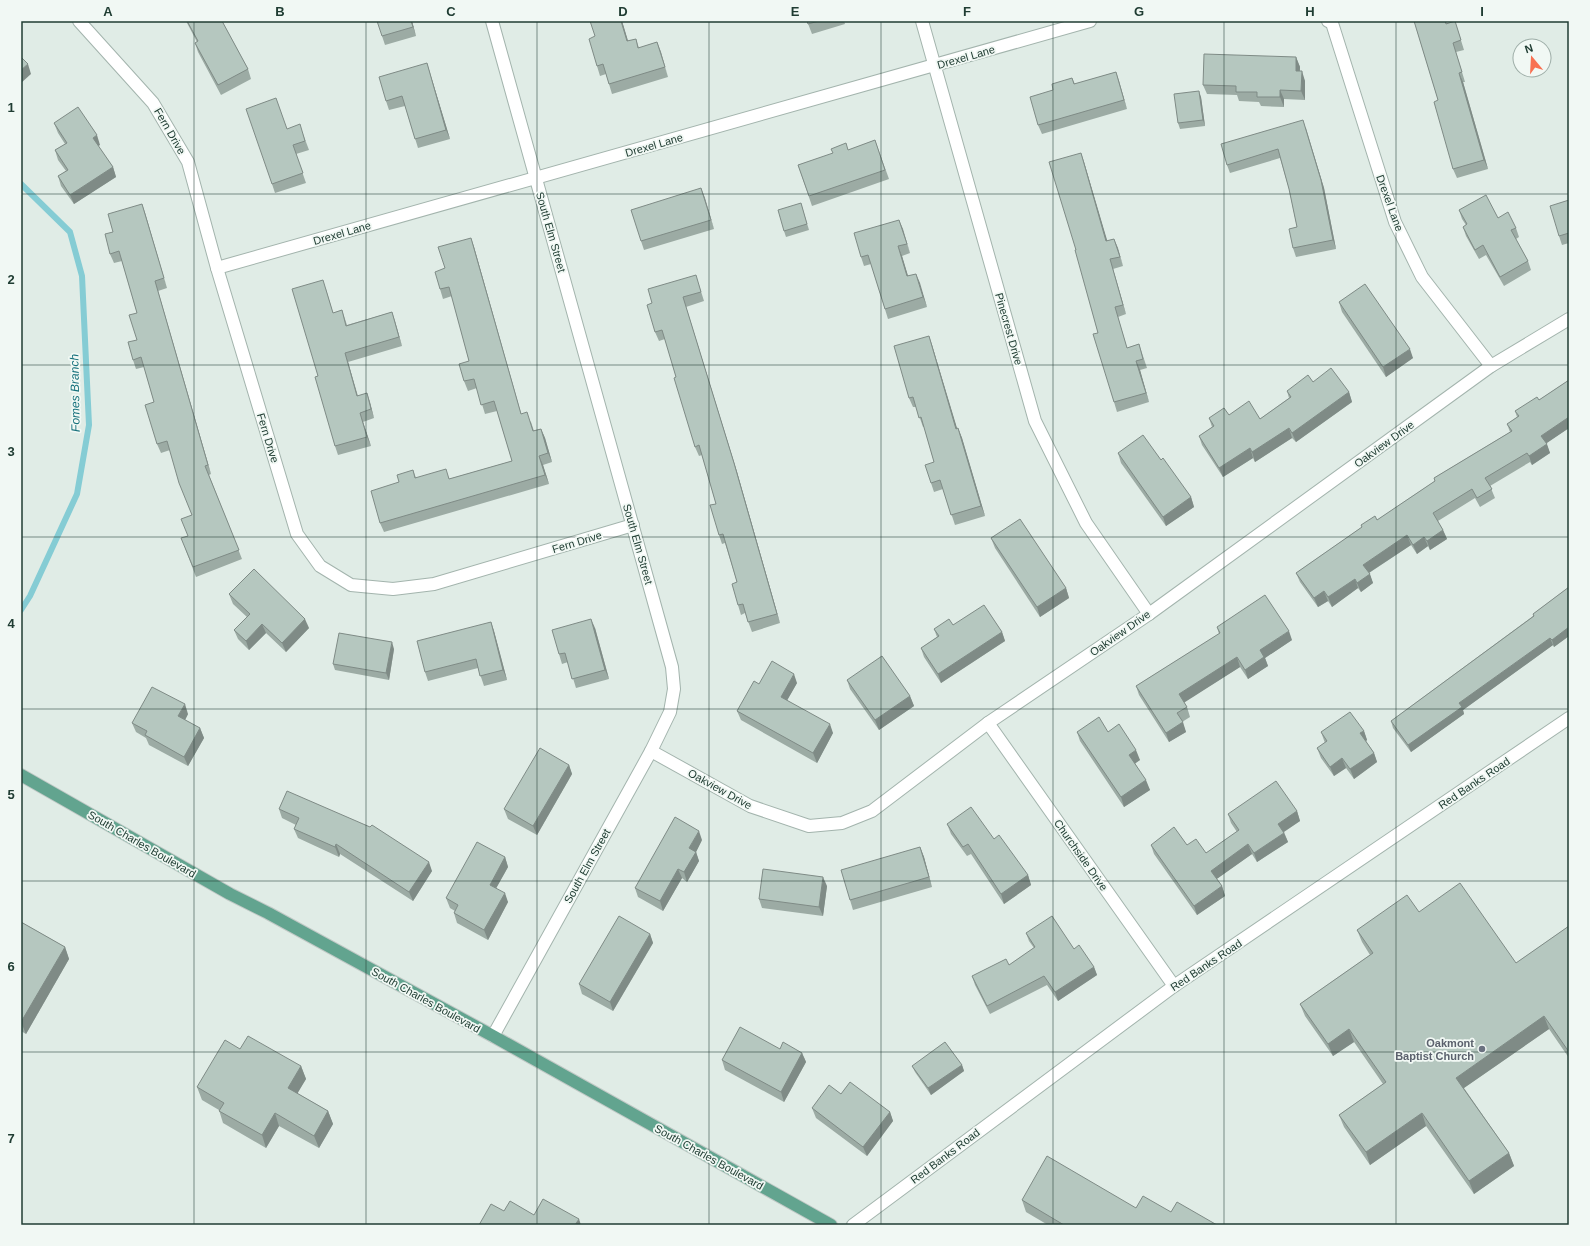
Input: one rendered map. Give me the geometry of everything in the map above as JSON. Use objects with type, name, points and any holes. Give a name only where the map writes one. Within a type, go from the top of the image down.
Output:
[{"type":"main road","name":"South Charles Boulevard","points":[[21,775],[230,894],[276,917],[831,1225]]},
{"type":"street","name":"Fern Drive","points":[[78,21],[153,102],[188,162],[217,268],[297,534],[320,566],[351,585],[393,589],[434,584],[633,525]]},
{"type":"street","name":"South Elm Street","points":[[492,21],[672,667],[674,689],[670,712],[651,750],[492,1036]]},
{"type":"street","name":"Pinecrest Drive","points":[[922,21],[1035,421],[1086,523],[1149,614]]},
{"type":"street","name":"Drexel Lane","points":[[217,268],[1090,21]]},
{"type":"street","name":"Drexel Lane","points":[[1328,21],[1332,24],[1395,222],[1422,277],[1491,366]]},
{"type":"street","name":"Oakview Drive","points":[[651,750],[750,806],[809,826],[842,823],[872,811],[988,724],[1149,614],[1491,366],[1569,319]]},
{"type":"street","name":"Red Banks Road","points":[[853,1225],[1174,986],[1569,718]]},
{"type":"street","name":"Churchside Drive","points":[[988,724],[1174,986]]},
{"type":"building","points":[[187,21],[222,21],[248,69],[218,85],[195,43],[198,41]]},
{"type":"building","points":[[377,21],[411,21],[413,27],[382,36]]},
{"type":"building","points":[[590,21],[621,21],[627,41],[636,39],[638,48],[657,42],[665,67],[609,84],[603,64],[597,66],[589,39],[595,36]]},
{"type":"building","points":[[807,21],[819,21],[808,24]]},
{"type":"building","points":[[1414,21],[1445,21],[1446,24],[1455,21],[1461,40],[1453,43],[1462,72],[1459,73],[1484,160],[1453,169],[1434,102],[1438,100]]},
{"type":"building","points":[[1204,54],[1296,57],[1296,71],[1302,71],[1301,91],[1280,90],[1280,97],[1257,97],[1257,92],[1236,92],[1236,86],[1203,85]]},
{"type":"building","points":[[21,57],[28,64],[21,70]]},
{"type":"building","points":[[427,63],[446,130],[415,139],[402,96],[386,101],[379,77]]},
{"type":"building","points":[[1116,72],[1124,100],[1038,125],[1030,97],[1053,90],[1052,84],[1072,78],[1074,84]]},
{"type":"building","points":[[1199,91],[1203,120],[1178,123],[1174,94]]},
{"type":"building","points":[[276,98],[287,129],[300,124],[305,141],[293,145],[303,173],[272,184],[246,109]]},
{"type":"building","points":[[78,107],[97,135],[93,138],[113,167],[70,195],[58,176],[68,170],[55,150],[67,143],[54,123]]},
{"type":"building","points":[[1303,120],[1321,180],[1333,240],[1293,248],[1289,229],[1297,227],[1289,189],[1278,149],[1227,165],[1221,144]]},
{"type":"building","points":[[875,140],[885,170],[809,196],[798,165],[833,153],[831,149],[846,143],[848,150]]},
{"type":"building","points":[[1081,153],[1106,241],[1114,239],[1120,257],[1110,259],[1123,305],[1115,307],[1127,348],[1139,344],[1143,359],[1136,361],[1146,393],[1114,402],[1093,334],[1098,333],[1076,250],[1049,162]]},
{"type":"building","points":[[701,188],[711,220],[641,241],[631,210]]},
{"type":"building","points":[[1486,195],[1498,218],[1508,212],[1516,228],[1511,230],[1528,261],[1500,277],[1483,245],[1475,250],[1463,227],[1467,224],[1459,210]]},
{"type":"building","points":[[1569,200],[1569,233],[1559,236],[1550,206]]},
{"type":"building","points":[[801,203],[807,224],[784,231],[778,210]]},
{"type":"building","points":[[142,204],[164,278],[155,281],[208,465],[205,466],[239,550],[193,567],[181,538],[188,536],[181,519],[192,515],[179,483],[167,441],[157,444],[145,405],[154,402],[141,357],[133,360],[128,342],[137,340],[129,315],[137,313],[119,251],[110,254],[105,234],[113,232],[108,214]]},
{"type":"building","points":[[899,220],[907,244],[898,246],[907,276],[916,274],[923,297],[885,309],[868,255],[861,257],[854,233]]},
{"type":"building","points":[[471,238],[521,414],[527,412],[533,431],[541,429],[548,453],[539,456],[545,475],[380,523],[371,491],[399,482],[397,475],[413,470],[415,478],[446,469],[449,479],[512,461],[494,401],[481,405],[474,379],[464,381],[459,364],[469,361],[449,287],[440,289],[435,272],[445,268],[438,247]]},
{"type":"building","points":[[696,275],[701,292],[683,297],[734,463],[777,614],[748,622],[743,604],[738,605],[732,584],[737,582],[723,534],[719,535],[710,505],[716,504],[699,445],[695,447],[674,378],[676,377],[662,330],[655,332],[647,305],[652,303],[648,289]]},
{"type":"building","points":[[323,280],[333,313],[342,310],[346,326],[392,312],[399,337],[345,353],[357,396],[367,393],[371,409],[360,413],[367,437],[335,446],[315,377],[318,376],[292,289]]},
{"type":"building","points":[[1365,284],[1410,349],[1383,367],[1339,302]]},
{"type":"building","points":[[929,336],[956,429],[958,428],[981,506],[951,515],[940,480],[931,483],[925,465],[934,462],[921,417],[919,418],[913,397],[909,398],[894,346]]},
{"type":"building","points":[[1331,368],[1349,392],[1292,433],[1289,428],[1252,452],[1250,448],[1219,468],[1199,436],[1214,426],[1209,418],[1224,408],[1229,415],[1249,401],[1260,419],[1291,397],[1287,391],[1308,375],[1313,382]]},
{"type":"building","points":[[1569,380],[1569,417],[1541,436],[1547,444],[1529,456],[1527,453],[1485,478],[1492,489],[1477,498],[1472,489],[1433,513],[1443,530],[1427,541],[1424,537],[1413,545],[1407,535],[1363,565],[1370,574],[1357,583],[1355,579],[1328,597],[1324,591],[1314,598],[1296,573],[1362,527],[1361,525],[1375,516],[1377,520],[1435,481],[1434,478],[1512,431],[1507,424],[1519,416],[1515,411],[1537,397],[1539,400]]},
{"type":"building","points":[[1143,435],[1161,460],[1163,458],[1191,497],[1163,517],[1118,453]]},
{"type":"building","points":[[1020,519],[1066,588],[1037,607],[991,538]]},
{"type":"building","points":[[254,569],[305,619],[282,643],[262,624],[246,641],[234,630],[250,614],[229,594]]},
{"type":"building","points":[[1569,587],[1569,627],[1552,640],[1550,638],[1459,703],[1462,707],[1408,745],[1391,721],[1534,616],[1533,614]]},
{"type":"building","points":[[1265,595],[1289,631],[1260,650],[1264,657],[1245,670],[1237,657],[1179,694],[1187,707],[1177,713],[1183,722],[1166,733],[1136,686],[1220,633],[1217,627]]},
{"type":"building","points":[[984,605],[1002,632],[938,674],[921,648],[939,636],[934,629],[949,619],[953,625]]},
{"type":"building","points":[[591,619],[605,670],[572,679],[565,653],[559,654],[552,630]]},
{"type":"building","points":[[491,622],[503,670],[480,676],[476,659],[425,672],[417,641]]},
{"type":"building","points":[[339,633],[392,642],[386,673],[333,664]]},
{"type":"building","points":[[882,656],[910,696],[875,720],[847,680]]},
{"type":"building","points":[[772,661],[794,674],[781,697],[830,724],[813,753],[737,711],[754,681],[759,684]]},
{"type":"building","points":[[152,687],[185,704],[178,716],[200,728],[184,757],[145,735],[147,731],[132,723]]},
{"type":"building","points":[[1350,712],[1364,731],[1360,733],[1374,753],[1350,769],[1342,758],[1330,767],[1317,748],[1327,741],[1321,732]]},
{"type":"building","points":[[1099,717],[1108,732],[1119,724],[1136,750],[1129,755],[1146,780],[1121,797],[1077,732]]},
{"type":"building","points":[[540,748],[569,765],[533,826],[504,809]]},
{"type":"building","points":[[1276,781],[1297,811],[1278,824],[1284,833],[1254,853],[1248,844],[1211,871],[1222,886],[1194,906],[1151,845],[1174,827],[1187,845],[1196,839],[1206,853],[1239,830],[1228,814]]},
{"type":"building","points":[[287,791],[370,827],[372,825],[429,862],[409,892],[336,844],[335,847],[294,829],[299,818],[279,809]]},
{"type":"building","points":[[971,807],[994,839],[999,835],[1028,875],[1001,894],[968,844],[963,847],[947,824]]},
{"type":"building","points":[[675,817],[699,831],[689,848],[696,852],[684,872],[678,869],[660,901],[635,888]]},
{"type":"building","points":[[477,842],[505,857],[490,885],[505,893],[484,930],[454,913],[458,905],[446,898]]},
{"type":"building","points":[[920,847],[929,877],[850,900],[841,870]]},
{"type":"building","points":[[763,869],[823,877],[819,907],[759,899]]},
{"type":"building","name":"Oakmont Baptist Church","points":[[1460,883],[1516,963],[1569,926],[1569,1052],[1544,1016],[1456,1078],[1509,1153],[1469,1181],[1422,1113],[1366,1152],[1339,1115],[1386,1082],[1349,1029],[1328,1044],[1300,1004],[1373,953],[1357,930],[1407,895],[1419,912]]},
{"type":"building","points":[[619,916],[650,934],[610,1002],[579,984]]},
{"type":"building","points":[[1052,916],[1074,949],[1079,945],[1094,967],[1055,992],[1044,976],[987,1006],[972,976],[1006,959],[1009,965],[1035,947],[1026,933]]},
{"type":"building","points":[[21,922],[65,947],[21,1022]]},
{"type":"building","points":[[740,1027],[780,1049],[783,1042],[802,1053],[781,1092],[722,1060]]},
{"type":"building","points":[[248,1036],[301,1066],[288,1088],[328,1111],[314,1136],[275,1113],[262,1135],[219,1111],[224,1103],[197,1087],[225,1040],[240,1049]]},
{"type":"building","points":[[945,1042],[962,1065],[928,1088],[912,1066]]},
{"type":"building","points":[[850,1082],[890,1112],[863,1147],[812,1108],[829,1085],[841,1094]]},
{"type":"building","points":[[1047,1156],[1136,1208],[1143,1196],[1171,1212],[1177,1202],[1217,1225],[1064,1225],[1022,1200]]},
{"type":"building","points":[[543,1199],[579,1219],[575,1225],[479,1225],[491,1204],[504,1211],[510,1201],[534,1215]]},
{"type":"waterway","name":"Fomes Branch","points":[[21,184],[70,232],[82,276],[89,425],[77,494],[30,596],[21,610]]},
{"type":"place","name":"Oakmont Baptist Church","points":[[1482,1049]]}]
